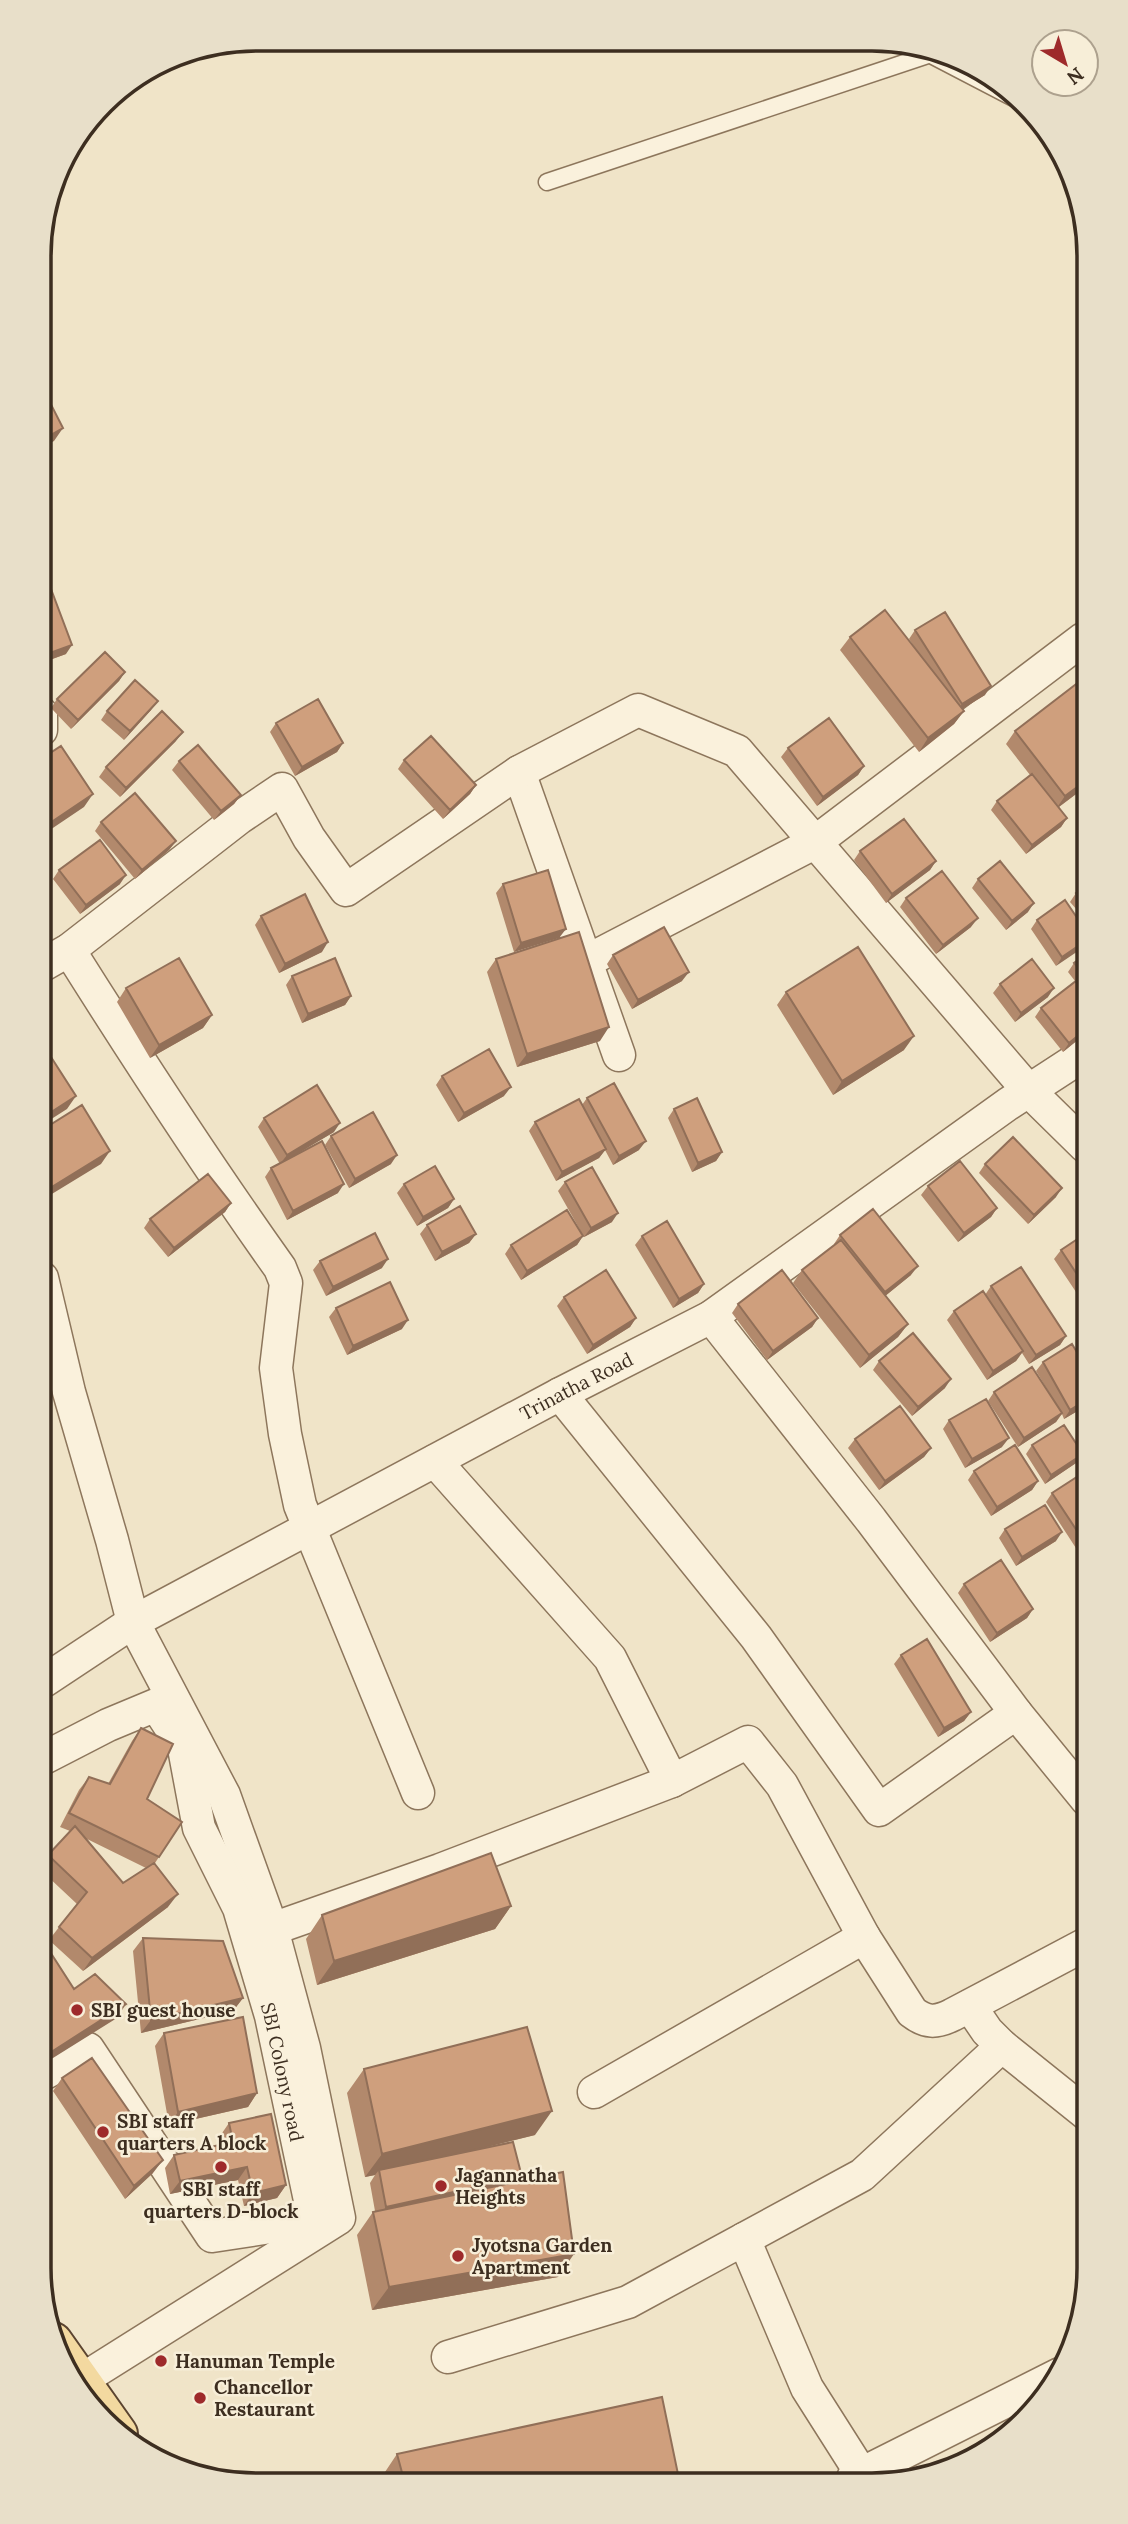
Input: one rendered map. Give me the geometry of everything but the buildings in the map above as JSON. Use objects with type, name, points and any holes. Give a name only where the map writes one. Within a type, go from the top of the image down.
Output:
[{"type":"street","points":[[585,962],[814,843],[1077,644]]},
{"type":"street","points":[[51,960],[69,950],[239,818],[282,789],[309,838],[346,890],[519,772],[638,710],[737,751],[1028,1090],[1077,1138]]},
{"type":"street","points":[[519,772],[619,1055]]},
{"type":"street","points":[[69,950],[180,1124],[280,1268],[286,1283],[276,1368],[299,1505],[418,1793]]},
{"type":"street","name":"Trinatha Road","points":[[51,1676],[133,1622],[560,1394],[711,1317],[1028,1090],[1077,1059]]},
{"type":"street","points":[[51,1313],[69,1392],[133,1622],[224,1795],[272,1929],[303,2048],[340,2218],[83,2379]]},
{"type":"street","points":[[711,1317],[871,1520],[1016,1713],[1077,1777]]},
{"type":"street","points":[[560,1394],[756,1637],[879,1810],[1016,1713]]},
{"type":"street","points":[[435,1461],[610,1658],[672,1781]]},
{"type":"street","name":"SBI Colony road","points":[[51,1754],[108,1725],[156,1705],[184,1748],[199,1828],[239,1908],[271,2016],[311,2205],[296,2222],[212,2235],[88,2049],[51,2070]]},
{"type":"street","points":[[272,1929],[440,1870],[672,1781],[748,1742],[782,1786],[864,1937],[912,2012],[922,2020],[939,2022],[1077,1949]]},
{"type":"street","points":[[594,2092],[864,1937]]},
{"type":"street","points":[[970,2006],[987,2031],[1002,2046],[1077,2106]]},
{"type":"street","points":[[448,2357],[628,2302],[862,2175],[1002,2046]]},
{"type":"street","points":[[744,2239],[807,2388],[855,2473]]},
{"type":"street","points":[[863,2473],[1042,2383]]},
{"type":"lane","points":[[547,182],[920,57]]},
{"type":"place","name":"SBI guest house","points":[[77,2010]]},
{"type":"place","name":"SBI staff quarters A block","points":[[103,2132]]},
{"type":"place","name":"SBI staff quarters D-block","points":[[221,2167]]},
{"type":"place","name":"Jagannatha Heights","points":[[441,2186]]},
{"type":"place","name":"Jyotsna Garden Apartment","points":[[458,2256]]},
{"type":"place","name":"Hanuman Temple","points":[[161,2361]]},
{"type":"place","name":"Chancellor Restaurant","points":[[200,2398]]}]
